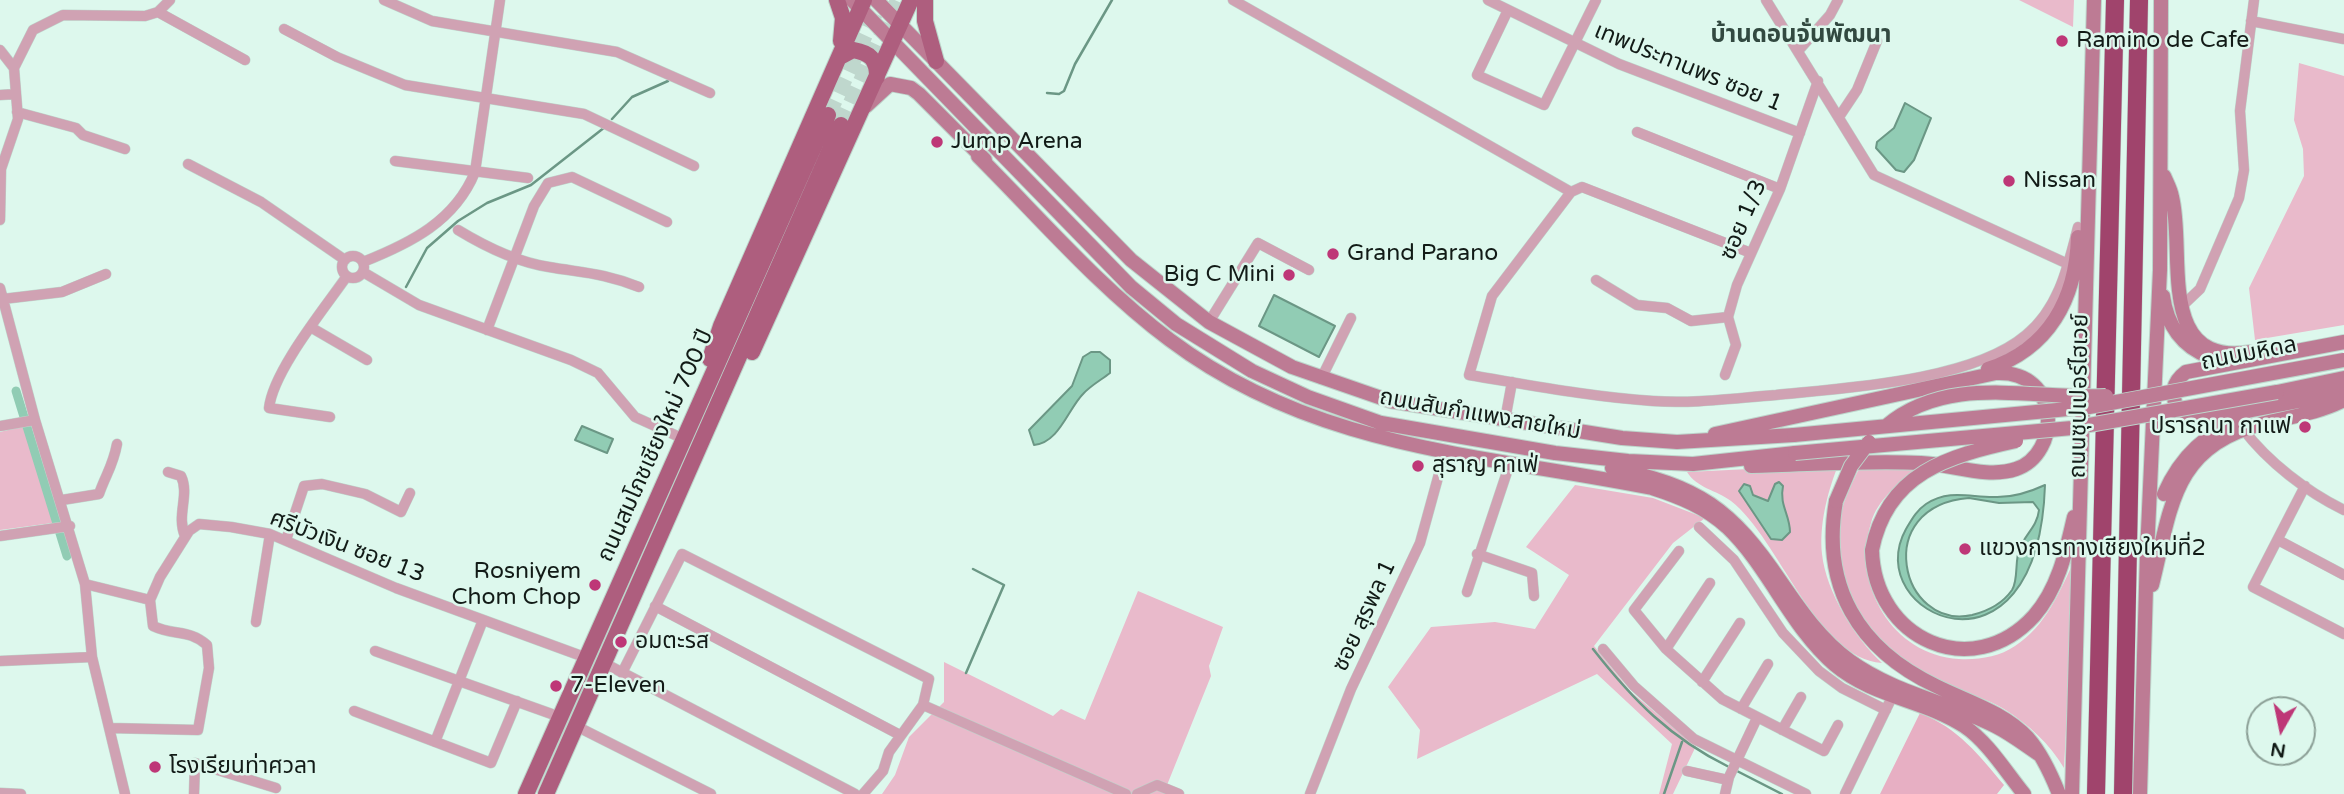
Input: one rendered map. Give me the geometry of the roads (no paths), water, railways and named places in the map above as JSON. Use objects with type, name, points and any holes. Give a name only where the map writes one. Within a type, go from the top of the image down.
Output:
[{"type":"highway","name":"ถนนซุปเปอร์ไฮเวย์","points":[[2096,794],[2115,0]]},
{"type":"highway","points":[[2123,794],[2139,0]]},
{"type":"main road","points":[[837,0],[843,18],[840,57]]},
{"type":"main road","name":"ถนนสันกำแพงสายใหม่","points":[[877,0],[1130,260],[1209,322],[1266,354],[1321,379],[1390,401],[1622,438],[1677,442],[1794,435],[2017,415],[2163,394]]},
{"type":"main road","points":[[711,400],[741,372],[763,330],[911,0]]},
{"type":"main road","points":[[925,0],[925,21],[936,61]]},
{"type":"main road","points":[[2072,794],[2094,0]]},
{"type":"main road","points":[[2140,794],[2147,553],[2160,270],[2161,0]]},
{"type":"main road","points":[[711,400],[721,326],[840,57],[859,3]]},
{"type":"main road","name":"ถนนสันกำแพงสายใหม่","points":[[859,3],[892,43],[1131,287],[1176,324],[1228,358],[1340,410],[1413,430],[1555,453],[1693,464],[2072,428],[2169,411]]},
{"type":"main road","points":[[840,57],[853,50],[868,54],[877,65],[877,80]]},
{"type":"main road","points":[[865,107],[890,84],[911,88],[1114,293],[1153,327],[1224,375],[1284,406],[1361,434],[1440,451],[1652,488],[1686,499],[1718,520],[1738,540],[1794,620],[1824,655],[1889,704],[1966,727],[2024,794]]},
{"type":"main road","name":"ถนนสมโภชเชียงใหม่ 700 ปี","points":[[546,794],[604,663],[711,400],[834,120]]},
{"type":"main road","points":[[978,156],[1046,203]]},
{"type":"main road","points":[[2161,169],[2172,197],[2181,307],[2191,334],[2213,350],[2245,353],[2302,344],[2324,346]]},
{"type":"main road","points":[[1677,442],[1953,380],[1998,365],[2041,340],[2050,329],[2064,301],[2074,268],[2078,227],[2088,186]]},
{"type":"main road","points":[[2160,270],[2171,323],[2190,347],[2224,359],[2274,356]]},
{"type":"main road","points":[[1131,287],[1153,327]]},
{"type":"main road","points":[[2344,342],[2186,372],[2174,385],[2173,396],[2177,410],[2196,421],[2344,392]]},
{"type":"main road","name":"ถนนมหิดล","points":[[2163,394],[2344,360]]},
{"type":"main road","points":[[1693,464],[1741,467],[1920,463],[1994,472],[2028,463],[2037,453],[2048,419],[2046,402],[2040,389],[2030,380],[2015,373],[1953,380]]},
{"type":"main road","name":"ถนนมหิดล","points":[[2169,411],[2344,378]]},
{"type":"main road","points":[[2059,794],[2040,755],[2028,738],[2008,722],[1920,678],[1894,661],[1869,638],[1849,609],[1837,577],[1832,545],[1836,501],[1851,466],[1870,441],[1909,410],[1940,397],[1985,392],[2063,397],[2163,394]]},
{"type":"main road","points":[[2147,553],[2156,514],[2168,484],[2194,448],[2224,427],[2308,399]]},
{"type":"main road","name":"ถนนสมโภชเชียงใหม่ 700 ปี","points":[[526,794],[684,439],[711,400]]},
{"type":"main road","points":[[2145,612],[2167,513],[2177,488],[2203,454],[2243,429],[2326,408],[2344,400]]},
{"type":"main road","points":[[1284,406],[1340,410]]},
{"type":"main road","points":[[2072,428],[1975,450],[1921,473],[1891,502],[1878,524],[1872,550],[1879,589],[1897,618],[1913,632],[1939,645],[1961,650],[2001,643],[2035,615],[2054,585],[2073,519],[2081,462]]},
{"type":"main road","points":[[1413,430],[1440,451]]},
{"type":"main road","points":[[1555,453],[1654,476],[1699,495],[1724,513],[1750,540],[1819,634],[1850,662],[1911,694],[1996,726],[2040,755]]},
{"type":"street","points":[[0,220],[3,156],[17,112],[14,68],[33,30],[63,15],[145,16],[158,12],[170,0]]},
{"type":"street","points":[[384,0],[432,22],[617,51],[710,93]]},
{"type":"street","points":[[347,276],[358,277],[363,267],[419,237],[442,221],[466,194],[475,172],[500,0]]},
{"type":"street","points":[[1233,0],[1571,192]]},
{"type":"street","name":"เทพประทานพร ซอย 1","points":[[1488,0],[1619,64],[1800,134]]},
{"type":"street","points":[[1508,10],[1477,75],[1544,105],[1596,0]]},
{"type":"street","points":[[1766,0],[1818,81],[1868,169],[1883,181],[2068,264]]},
{"type":"street","points":[[1798,51],[1830,15],[1838,0]]},
{"type":"street","points":[[2181,307],[2200,289],[2239,198],[2244,170],[2240,111],[2254,0]]},
{"type":"street","points":[[158,12],[245,60]]},
{"type":"street","points":[[2251,21],[2344,39]]},
{"type":"street","points":[[284,29],[337,57],[405,85],[596,117],[694,166]]},
{"type":"street","points":[[1839,117],[1857,90],[1877,41]]},
{"type":"street","points":[[0,50],[14,68]]},
{"type":"street","name":"ซอย 1/3","points":[[1725,375],[1736,345],[1728,317],[1751,253],[1780,189],[1818,81]]},
{"type":"street","points":[[0,95],[16,94]]},
{"type":"street","points":[[17,112],[76,128],[83,135],[125,149]]},
{"type":"street","points":[[1637,132],[1780,189]]},
{"type":"street","points":[[395,161],[528,178]]},
{"type":"street","points":[[188,164],[278,212],[345,260]]},
{"type":"street","points":[[488,330],[534,206],[548,183],[572,177],[667,222]]},
{"type":"street","points":[[1751,253],[1582,187],[1571,192],[1492,296],[1469,375],[1652,401],[1689,402],[1859,387],[1928,373],[1996,354],[2026,335],[2050,307],[2068,264],[2078,227]]},
{"type":"street","points":[[458,230],[514,258],[548,267],[590,271],[639,287]]},
{"type":"street","points":[[1209,322],[1258,243],[1309,270]]},
{"type":"street","points":[[345,260],[354,256],[363,267],[419,305],[598,373],[635,417],[684,439]]},
{"type":"street","points":[[345,260],[343,270],[347,276]]},
{"type":"street","points":[[106,274],[62,292],[2,301],[85,584],[92,657],[125,794]]},
{"type":"street","points":[[330,417],[269,408],[270,397],[282,370],[347,276]]},
{"type":"street","points":[[1596,280],[1637,305],[1667,307],[1691,321],[1728,317]]},
{"type":"street","points":[[1321,379],[1351,318]]},
{"type":"street","points":[[312,328],[367,360]]},
{"type":"street","points":[[1505,420],[1512,382]]},
{"type":"street","points":[[0,426],[35,420]]},
{"type":"street","points":[[2243,429],[2253,442],[2305,486],[2344,510]]},
{"type":"street","points":[[62,500],[99,494],[105,479],[112,471],[117,444]]},
{"type":"street","name":"ซอย สุรพล 1","points":[[1311,794],[1351,689],[1420,543],[1440,451]]},
{"type":"street","points":[[1467,592],[1477,554],[1510,463]]},
{"type":"street","points":[[109,727],[198,730],[209,668],[207,645],[195,635],[164,631],[153,626],[150,600],[160,577],[185,536],[179,523],[185,484],[181,476],[168,471]]},
{"type":"street","points":[[286,540],[304,486],[322,484],[365,494],[401,512],[410,493]]},
{"type":"street","points":[[2305,486],[2253,587],[2344,635]]},
{"type":"street","name":"ศรีบัวเงิน ซอย 13","points":[[185,536],[199,524],[270,534],[483,620],[587,657]]},
{"type":"street","points":[[0,536],[69,526]]},
{"type":"street","points":[[1699,527],[1727,551],[1783,632],[1810,662],[1835,684],[1889,704],[1845,794]]},
{"type":"street","points":[[256,622],[270,534]]},
{"type":"street","points":[[1727,551],[1738,540]]},
{"type":"street","points":[[2278,540],[2344,575]]},
{"type":"street","points":[[1679,551],[1634,610],[1666,649],[1702,682],[1741,709],[1824,751],[1838,725]]},
{"type":"street","points":[[622,673],[682,554],[929,679],[923,705],[889,752],[883,771],[863,794]]},
{"type":"street","points":[[1477,554],[1532,573],[1534,596]]},
{"type":"street","points":[[1666,649],[1710,583]]},
{"type":"street","points":[[85,584],[150,600]]},
{"type":"street","points":[[655,606],[900,735]]},
{"type":"street","points":[[435,742],[483,620]]},
{"type":"street","points":[[1702,682],[1740,623]]},
{"type":"street","points":[[1603,649],[1634,686],[1694,739],[1735,763],[1805,794]]},
{"type":"street","points":[[375,652],[560,717]]},
{"type":"street","points":[[0,661],[92,657]]},
{"type":"street","points":[[604,663],[855,794]]},
{"type":"street","points":[[1741,709],[1768,664]]},
{"type":"street","points":[[1782,730],[1801,696]]},
{"type":"street","points":[[354,711],[491,763],[517,701]]},
{"type":"street","points":[[923,705],[1126,794]]},
{"type":"street","points":[[1725,794],[1728,779],[1757,718]]},
{"type":"street","points":[[576,726],[711,794]]},
{"type":"street","points":[[194,794],[195,763],[276,788]]},
{"type":"street","points":[[1688,771],[1728,779]]},
{"type":"street","points":[[1138,794],[1157,785],[1180,794]]},
{"type":"street","points":[[0,793],[21,794]]},
{"type":"waterway","points":[[1047,93],[1059,94],[1064,91],[1075,64],[1112,0]]},
{"type":"waterway","points":[[612,119],[632,97],[668,81]]},
{"type":"waterway","points":[[406,287],[427,248],[458,221],[487,203],[531,185],[605,127]]},
{"type":"waterway","points":[[16,391],[67,556]]},
{"type":"waterway","points":[[966,673],[1004,585],[973,569]]},
{"type":"waterway","points":[[1593,649],[1654,716],[1688,744],[1729,767]]},
{"type":"waterway","points":[[1664,794],[1682,742]]},
{"type":"waterway","points":[[1735,770],[1782,794]]},
{"type":"tunnel","points":[[828,115],[881,0]]},
{"type":"tunnel","points":[[841,125],[898,0]]},
{"type":"place","name":"Ramino de Cafe","points":[[2062,41]]},
{"type":"place","name":"Jump Arena","points":[[937,142]]},
{"type":"place","name":"Nissan","points":[[2009,181]]},
{"type":"place","name":"Grand Parano","points":[[1333,254]]},
{"type":"place","name":"Big C Mini","points":[[1289,275]]},
{"type":"place","name":"ปรารถนา กาแฟ","points":[[2305,427]]},
{"type":"place","name":"สุราญ คาเฟ่","points":[[1418,466]]},
{"type":"place","name":"แขวงการทางเชียงใหม่ที่2","points":[[1965,549]]},
{"type":"place","name":"Rosniyem Chom Chop","points":[[595,585]]},
{"type":"place","name":"อมตะรส","points":[[621,642]]},
{"type":"place","name":"7-Eleven","points":[[556,686]]},
{"type":"place","name":"โรงเรียนท่าศวลา","points":[[155,767]]},
{"type":"district","name":"บ้านดอนจั่นพัฒนา","points":[[1801,36]]}]
